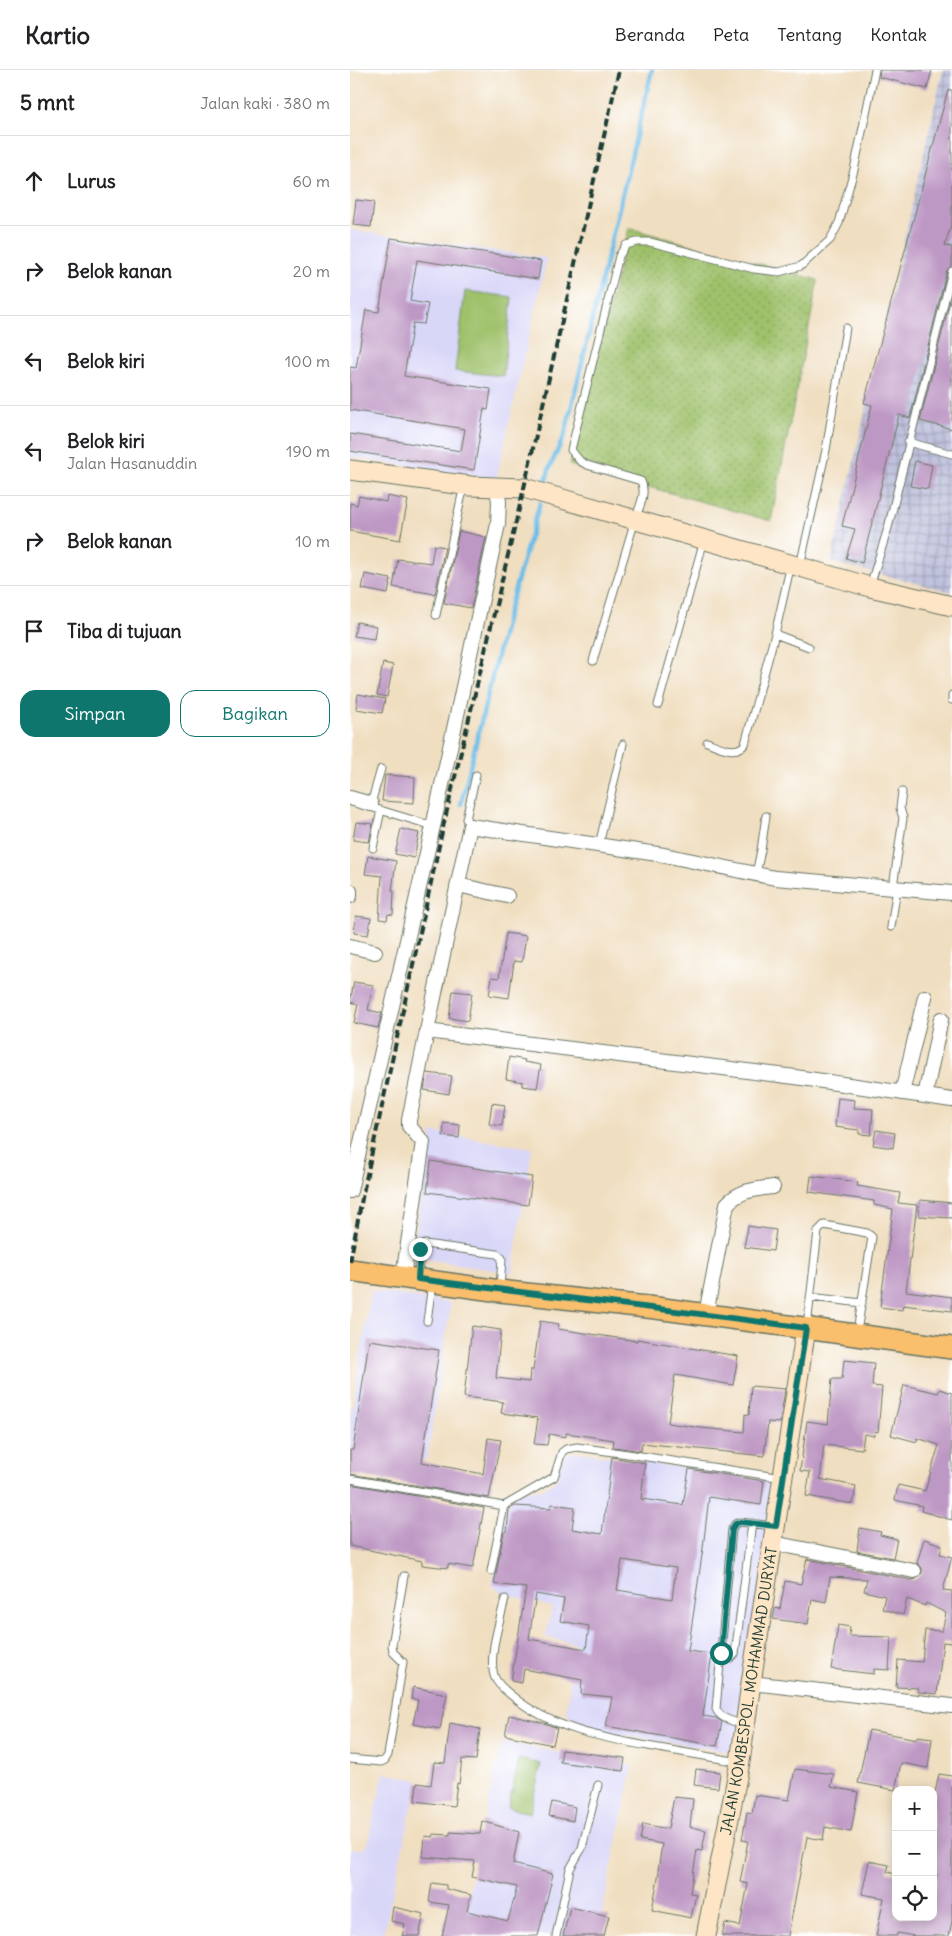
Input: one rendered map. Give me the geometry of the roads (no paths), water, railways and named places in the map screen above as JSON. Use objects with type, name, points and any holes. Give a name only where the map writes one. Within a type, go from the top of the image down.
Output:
[{"type":"main road","points":[[350,1270],[706,1314],[952,1348]]},
{"type":"street","points":[[350,470],[464,485],[524,488],[870,587],[952,606]]},
{"type":"street","points":[[350,1191],[433,826],[498,524],[499,502],[497,487]]},
{"type":"street","points":[[350,798],[376,807]]},
{"type":"street","points":[[418,1279],[423,1142],[409,1126],[409,1120],[470,826],[664,856],[775,878],[952,893]]},
{"type":"street","points":[[458,885],[507,896]]},
{"type":"street","points":[[350,890],[350,896]]},
{"type":"street","points":[[350,946],[375,952]]},
{"type":"street","points":[[902,1093],[925,997]]},
{"type":"street","points":[[925,1096],[941,1019]]},
{"type":"street","points":[[427,1031],[795,1077],[952,1100]]},
{"type":"street","points":[[706,1314],[727,1204],[732,1198],[745,1191],[773,1186]]},
{"type":"street","name":"JALAN KOMBESPOL. MOHAMMAD DURYAT","points":[[706,1936],[740,1762],[750,1683],[806,1328]]},
{"type":"street","points":[[774,1535],[914,1570]]},
{"type":"street","points":[[750,1683],[952,1706]]},
{"type":"lane","points":[[593,661],[643,498],[644,488],[641,481],[587,465],[580,461],[571,450],[620,256],[626,245],[637,242],[650,242],[754,269],[779,272],[801,266],[830,240],[839,223],[854,170],[875,70]]},
{"type":"lane","points":[[870,587],[888,528],[952,271]]},
{"type":"lane","points":[[706,742],[724,749],[737,750],[745,744],[826,450],[846,328]]},
{"type":"lane","points":[[908,442],[952,454]]},
{"type":"lane","points":[[436,615],[464,485]]},
{"type":"lane","points":[[658,705],[704,539]]},
{"type":"lane","points":[[775,634],[809,647]]},
{"type":"lane","points":[[952,695],[952,700]]},
{"type":"lane","points":[[599,845],[623,744]]},
{"type":"lane","points":[[373,848],[380,769]]},
{"type":"lane","points":[[470,826],[466,819],[476,775]]},
{"type":"lane","points":[[891,927],[903,818],[900,808],[902,792]]},
{"type":"lane","points":[[376,807],[433,826]]},
{"type":"lane","points":[[756,874],[766,816]]},
{"type":"lane","points":[[806,1328],[818,1231],[824,1225],[868,1232],[872,1237],[856,1335]]},
{"type":"lane","points":[[427,1320],[418,1279],[420,1249],[425,1244],[497,1254],[502,1258],[500,1290]]},
{"type":"lane","points":[[810,1297],[862,1303]]},
{"type":"lane","points":[[350,1479],[504,1506],[550,1480],[556,1473],[562,1452],[571,1447],[783,1478]]},
{"type":"lane","points":[[491,1572],[504,1506]]},
{"type":"lane","points":[[745,1725],[723,1718],[716,1709],[732,1529],[735,1524],[740,1522],[752,1523],[774,1535]]},
{"type":"lane","points":[[720,1664],[734,1654],[752,1523]]},
{"type":"lane","points":[[350,1759],[381,1762],[388,1755],[403,1662],[394,1652],[392,1645],[404,1576]]},
{"type":"lane","points":[[505,1599],[493,1655],[493,1668],[496,1679],[502,1688],[519,1703],[579,1732],[740,1762]]},
{"type":"lane","points":[[556,1936],[570,1869],[582,1848],[598,1785]]},
{"type":"waterway","points":[[546,481],[549,469],[565,434],[652,70]]},
{"type":"waterway","points":[[461,804],[507,616],[540,503]]},
{"type":"railway","points":[[350,1262],[363,1193],[444,823],[524,488],[619,70]]}]
